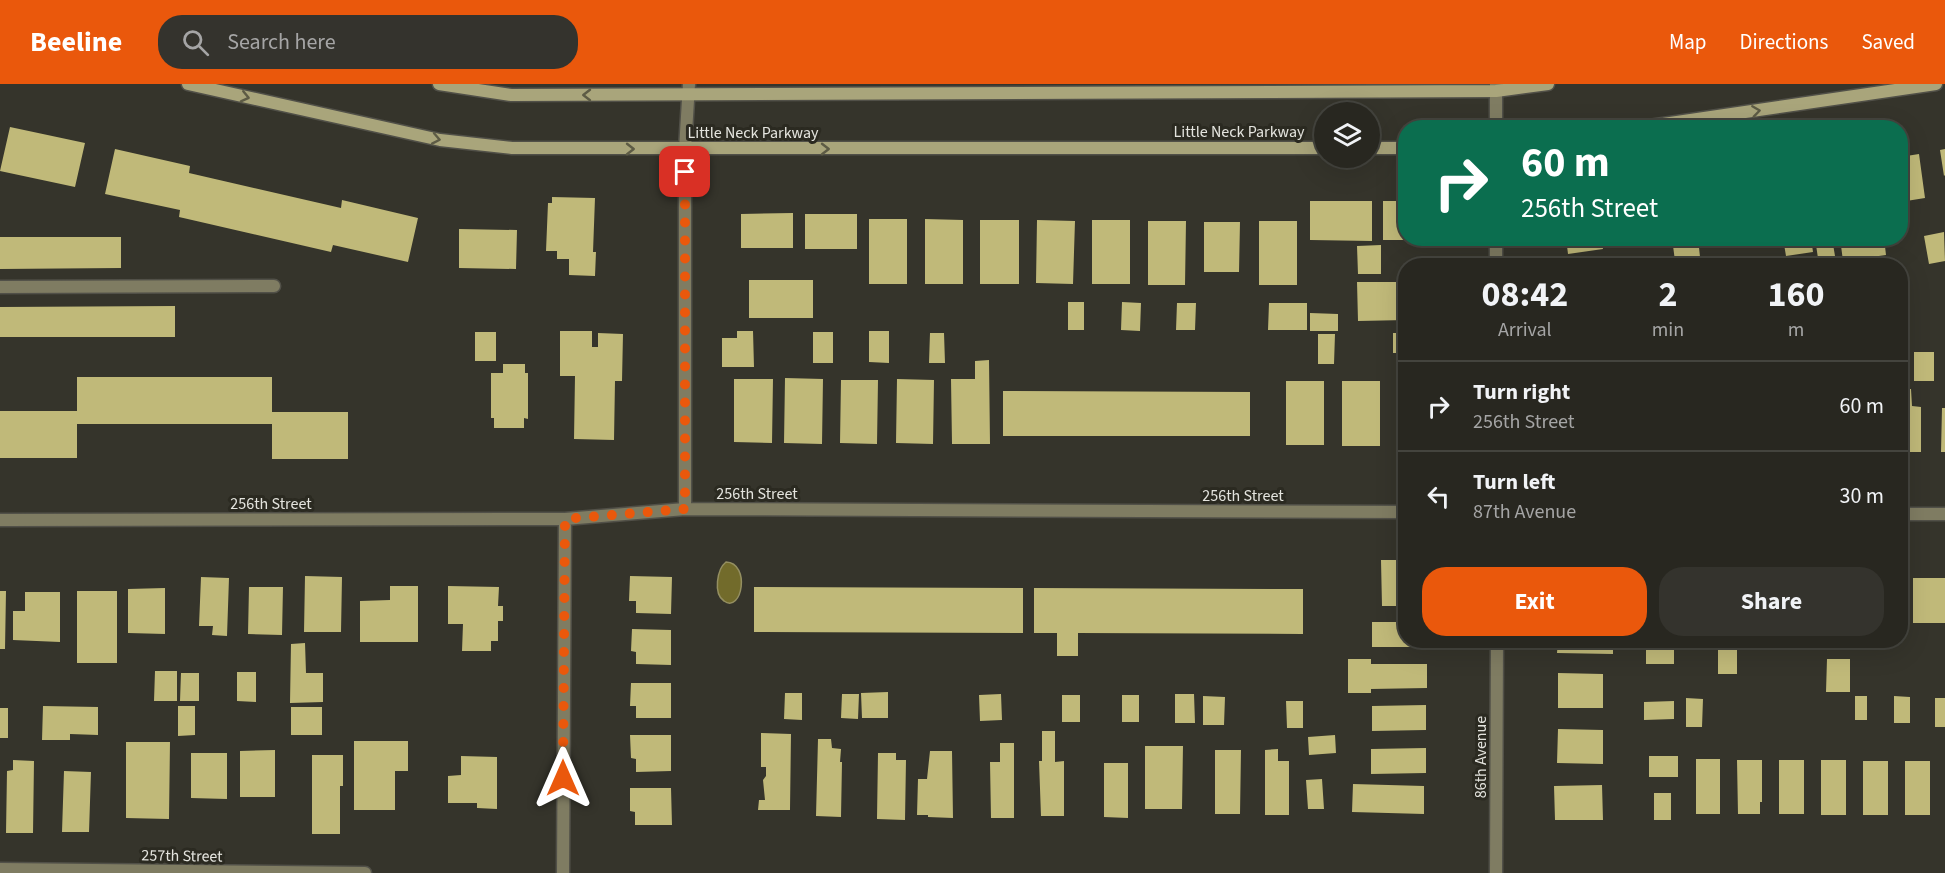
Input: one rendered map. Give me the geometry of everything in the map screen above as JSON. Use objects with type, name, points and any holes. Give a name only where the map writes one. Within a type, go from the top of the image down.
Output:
[{"type":"main road","name":"Little Neck Parkway","points":[[188,84],[440,140],[512,148],[1314,148]]},
{"type":"main road","points":[[440,84],[511,95],[688,89],[1496,88],[1548,84]]},
{"type":"main road","points":[[1691,120],[1936,84]]},
{"type":"main road","points":[[1380,148],[1398,147]]},
{"type":"street","points":[[1496,88],[1496,120]]},
{"type":"street","points":[[685,509],[685,149],[688,89]]},
{"type":"street","points":[[0,287],[274,286]]},
{"type":"street","name":"256th Street","points":[[0,520],[565,519],[685,509],[1398,512]]},
{"type":"street","points":[[1908,514],[1945,514]]},
{"type":"street","points":[[563,873],[565,519]]},
{"type":"street","name":"86th Avenue","points":[[1496,873],[1497,648]]},
{"type":"street","name":"257th Street","points":[[0,869],[365,873]]},
{"type":"shaded area","points":[[726,562],[734,564],[741,578],[739,595],[735,601],[730,603],[721,598],[717,587],[720,570]]},
{"type":"building","points":[[10,127],[85,143],[75,187],[0,171]]},
{"type":"building","points":[[115,149],[190,166],[189,173],[341,208],[342,200],[418,218],[408,262],[333,245],[331,252],[179,217],[180,210],[105,194]]},
{"type":"building","points":[[1945,149],[1945,175],[1944,176],[1940,150]]},
{"type":"building","points":[[1919,154],[1925,198],[1908,201],[1908,156]]},
{"type":"building","points":[[552,197],[595,198],[593,252],[596,252],[595,276],[569,275],[569,259],[557,259],[557,251],[546,251],[548,203],[552,203]]},
{"type":"building","points":[[1310,201],[1372,201],[1372,241],[1310,240]]},
{"type":"building","points":[[1383,201],[1398,201],[1398,240],[1383,240]]},
{"type":"building","points":[[793,213],[793,248],[741,248],[741,214]]},
{"type":"building","points":[[805,214],[857,214],[857,249],[805,249]]},
{"type":"building","points":[[869,219],[907,219],[907,284],[869,284]]},
{"type":"building","points":[[925,219],[963,220],[963,284],[925,284]]},
{"type":"building","points":[[980,220],[1019,220],[1019,284],[980,284]]},
{"type":"building","points":[[1037,220],[1075,221],[1073,284],[1036,283]]},
{"type":"building","points":[[1092,220],[1130,220],[1130,284],[1092,284]]},
{"type":"building","points":[[1148,221],[1186,221],[1185,285],[1148,285]]},
{"type":"building","points":[[1259,221],[1297,221],[1297,285],[1259,285]]},
{"type":"building","points":[[1204,222],[1240,222],[1239,272],[1204,272]]},
{"type":"building","points":[[459,229],[517,230],[516,269],[459,268]]},
{"type":"building","points":[[1944,232],[1945,261],[1929,264],[1924,236]]},
{"type":"building","points":[[0,237],[121,237],[121,268],[0,269]]},
{"type":"building","points":[[1381,245],[1381,274],[1358,274],[1357,246]]},
{"type":"building","points":[[1567,246],[1602,246],[1603,249],[1568,254]]},
{"type":"building","points":[[1673,246],[1699,246],[1700,257],[1675,258]]},
{"type":"building","points":[[1784,246],[1812,246],[1813,252],[1786,256]]},
{"type":"building","points":[[1816,246],[1833,246],[1835,258],[1818,258]]},
{"type":"building","points":[[1841,246],[1885,246],[1886,255],[1843,258]]},
{"type":"building","points":[[749,280],[813,280],[813,318],[749,318]]},
{"type":"building","points":[[1357,282],[1398,282],[1398,320],[1358,321]]},
{"type":"building","points":[[1068,302],[1084,302],[1084,330],[1068,330]]},
{"type":"building","points":[[1122,302],[1141,303],[1140,331],[1121,330]]},
{"type":"building","points":[[1177,303],[1196,303],[1195,330],[1176,330]]},
{"type":"building","points":[[1269,303],[1307,303],[1307,330],[1268,330]]},
{"type":"building","points":[[175,306],[175,337],[0,337],[0,307]]},
{"type":"building","points":[[1310,313],[1338,314],[1338,331],[1310,331]]},
{"type":"building","points":[[560,331],[592,331],[592,347],[598,347],[598,333],[623,334],[622,381],[615,381],[614,440],[574,439],[575,376],[560,376]]},
{"type":"building","points":[[737,331],[753,331],[754,367],[722,367],[722,338],[737,338]]},
{"type":"building","points":[[869,331],[889,331],[889,363],[869,362]]},
{"type":"building","points":[[475,332],[496,332],[496,361],[475,361]]},
{"type":"building","points":[[813,332],[833,332],[833,363],[813,363]]},
{"type":"building","points":[[930,333],[944,333],[945,363],[929,363]]},
{"type":"building","points":[[1393,333],[1398,333],[1398,353],[1393,353]]},
{"type":"building","points":[[1318,334],[1335,334],[1334,364],[1318,364]]},
{"type":"building","points":[[1914,352],[1934,352],[1934,381],[1914,381]]},
{"type":"building","points":[[989,360],[990,444],[952,444],[951,379],[975,379],[975,361]]},
{"type":"building","points":[[503,364],[525,364],[525,373],[528,373],[528,419],[524,418],[524,428],[494,428],[494,418],[491,418],[491,373],[503,373]]},
{"type":"building","points":[[77,377],[272,377],[272,412],[348,412],[348,459],[272,459],[272,424],[77,424],[77,458],[0,458],[0,411],[77,411]]},
{"type":"building","points":[[785,378],[823,379],[822,444],[784,443]]},
{"type":"building","points":[[734,379],[773,379],[772,443],[734,442]]},
{"type":"building","points":[[897,379],[934,380],[933,444],[896,443]]},
{"type":"building","points":[[841,380],[878,380],[877,444],[840,443]]},
{"type":"building","points":[[1286,381],[1324,381],[1324,445],[1286,445]]},
{"type":"building","points":[[1342,381],[1380,381],[1380,446],[1342,446]]},
{"type":"building","points":[[1908,389],[1911,389],[1912,406],[1921,407],[1921,452],[1908,452]]},
{"type":"building","points":[[1003,391],[1250,392],[1250,436],[1003,436]]},
{"type":"building","points":[[1942,408],[1945,408],[1945,452],[1941,452]]},
{"type":"building","points":[[1381,560],[1398,560],[1398,606],[1382,606]]},
{"type":"building","points":[[305,576],[342,577],[341,632],[304,632]]},
{"type":"building","points":[[630,576],[672,577],[671,614],[636,613],[636,601],[629,601]]},
{"type":"building","points":[[201,577],[229,578],[227,636],[212,635],[213,626],[199,626]]},
{"type":"building","points":[[1913,578],[1945,578],[1945,623],[1913,623]]},
{"type":"building","points":[[390,586],[418,586],[418,642],[360,642],[360,601],[390,600]]},
{"type":"building","points":[[448,586],[499,587],[498,606],[503,606],[503,621],[498,621],[498,641],[491,641],[491,651],[462,651],[463,624],[448,624]]},
{"type":"building","points":[[249,587],[283,587],[282,635],[248,634]]},
{"type":"building","points":[[754,587],[1023,588],[1023,633],[754,632]]},
{"type":"building","points":[[165,588],[165,634],[128,633],[128,589]]},
{"type":"building","points":[[1034,588],[1303,589],[1303,634],[1078,633],[1078,656],[1057,656],[1057,633],[1034,633]]},
{"type":"building","points":[[0,591],[6,591],[5,649],[0,649]]},
{"type":"building","points":[[77,591],[117,591],[117,663],[77,663]]},
{"type":"building","points":[[25,592],[60,592],[60,642],[13,640],[13,611],[25,611]]},
{"type":"building","points":[[1372,622],[1398,622],[1398,647],[1372,647]]},
{"type":"building","points":[[632,629],[671,630],[671,665],[636,664],[636,652],[631,651]]},
{"type":"building","points":[[305,643],[306,673],[323,673],[323,702],[290,703],[291,644]]},
{"type":"building","points":[[1557,648],[1613,648],[1613,654],[1557,653]]},
{"type":"building","points":[[1646,648],[1674,648],[1674,664],[1646,664]]},
{"type":"building","points":[[1718,648],[1737,648],[1737,674],[1718,674]]},
{"type":"building","points":[[1348,659],[1371,659],[1371,664],[1427,664],[1427,688],[1371,689],[1371,693],[1348,693]]},
{"type":"building","points":[[1827,659],[1850,659],[1850,692],[1826,692]]},
{"type":"building","points":[[155,671],[177,671],[177,701],[154,701]]},
{"type":"building","points":[[237,672],[256,672],[256,702],[237,701]]},
{"type":"building","points":[[181,673],[199,673],[199,701],[180,701]]},
{"type":"building","points":[[1558,673],[1603,674],[1603,708],[1558,708]]},
{"type":"building","points":[[631,683],[671,683],[671,718],[636,718],[636,706],[630,706]]},
{"type":"building","points":[[888,692],[888,718],[862,718],[861,693]]},
{"type":"building","points":[[785,693],[802,693],[802,720],[784,719]]},
{"type":"building","points":[[842,694],[859,694],[858,719],[841,718]]},
{"type":"building","points":[[1001,694],[1002,720],[980,721],[979,695]]},
{"type":"building","points":[[1175,694],[1194,694],[1195,723],[1175,723]]},
{"type":"building","points":[[1062,695],[1080,695],[1080,722],[1062,722]]},
{"type":"building","points":[[1122,695],[1139,695],[1139,722],[1122,722]]},
{"type":"building","points":[[1203,696],[1225,697],[1224,725],[1203,725]]},
{"type":"building","points":[[1855,696],[1867,696],[1867,720],[1855,720]]},
{"type":"building","points":[[1894,696],[1910,697],[1910,723],[1894,723]]},
{"type":"building","points":[[1686,698],[1703,699],[1702,727],[1686,727]]},
{"type":"building","points":[[1935,698],[1945,698],[1945,727],[1935,727]]},
{"type":"building","points":[[1286,701],[1303,701],[1303,728],[1287,728]]},
{"type":"building","points":[[1674,701],[1674,719],[1644,720],[1644,702]]},
{"type":"building","points":[[1426,705],[1426,730],[1372,731],[1372,706]]},
{"type":"building","points":[[43,706],[98,707],[98,735],[70,734],[70,740],[42,740]]},
{"type":"building","points":[[178,706],[195,706],[195,735],[178,736]]},
{"type":"building","points":[[291,707],[322,707],[322,735],[291,735]]},
{"type":"building","points":[[0,708],[8,708],[8,738],[0,738]]},
{"type":"building","points":[[1558,729],[1603,730],[1603,764],[1557,763]]},
{"type":"building","points":[[1042,731],[1055,731],[1055,762],[1064,761],[1064,816],[1041,816],[1039,761],[1042,761]]},
{"type":"building","points":[[761,733],[791,734],[790,810],[758,810],[759,800],[765,800],[763,780],[766,776],[766,767],[761,767]]},
{"type":"building","points":[[630,735],[671,735],[671,771],[636,772],[636,759],[631,758]]},
{"type":"building","points":[[1335,735],[1336,753],[1309,755],[1308,737]]},
{"type":"building","points":[[818,739],[831,739],[832,748],[841,749],[841,817],[816,816]]},
{"type":"building","points":[[354,741],[408,741],[408,771],[395,771],[395,810],[354,810]]},
{"type":"building","points":[[126,742],[170,742],[169,819],[126,818]]},
{"type":"building","points":[[1000,743],[1014,743],[1014,818],[991,818],[990,762],[1000,762]]},
{"type":"building","points":[[1145,746],[1183,746],[1182,809],[1145,809]]},
{"type":"building","points":[[1426,748],[1426,773],[1371,774],[1371,749]]},
{"type":"building","points":[[1278,749],[1278,761],[1289,761],[1289,815],[1265,815],[1265,750]]},
{"type":"building","points":[[275,750],[275,797],[240,797],[240,751]]},
{"type":"building","points":[[1215,750],[1241,750],[1240,814],[1215,814]]},
{"type":"building","points":[[930,751],[952,751],[953,818],[917,815],[918,779],[927,779]]},
{"type":"building","points":[[191,753],[227,753],[227,799],[191,798]]},
{"type":"building","points":[[878,753],[896,753],[896,760],[906,760],[905,820],[877,819]]},
{"type":"building","points":[[312,755],[343,755],[343,786],[340,786],[340,834],[312,834]]},
{"type":"building","points":[[461,756],[497,757],[497,809],[477,808],[477,803],[448,803],[448,776],[461,775]]},
{"type":"building","points":[[1649,756],[1678,756],[1678,777],[1649,777]]},
{"type":"building","points":[[1696,759],[1720,759],[1720,814],[1696,814]]},
{"type":"building","points":[[13,760],[34,761],[33,833],[6,833],[7,771],[13,770]]},
{"type":"building","points":[[1737,760],[1762,760],[1760,814],[1738,814]]},
{"type":"building","points":[[1779,760],[1804,760],[1804,814],[1779,814]]},
{"type":"building","points":[[1821,760],[1846,760],[1846,815],[1821,815]]},
{"type":"building","points":[[1863,761],[1888,761],[1888,815],[1863,815]]},
{"type":"building","points":[[1905,761],[1930,761],[1930,815],[1905,815]]},
{"type":"building","points":[[1104,763],[1128,763],[1128,818],[1104,817]]},
{"type":"building","points":[[64,771],[91,772],[89,832],[62,832]]},
{"type":"building","points":[[1322,779],[1324,809],[1308,809],[1306,780]]},
{"type":"building","points":[[1353,784],[1424,786],[1424,814],[1352,812]]},
{"type":"building","points":[[1602,785],[1603,820],[1555,820],[1554,786]]},
{"type":"building","points":[[630,788],[671,788],[672,825],[635,825],[635,812],[630,811]]},
{"type":"building","points":[[1654,793],[1671,793],[1671,820],[1654,820]]},
{"type":"route","points":[[563,778],[565,519],[685,509],[685,172]]}]
